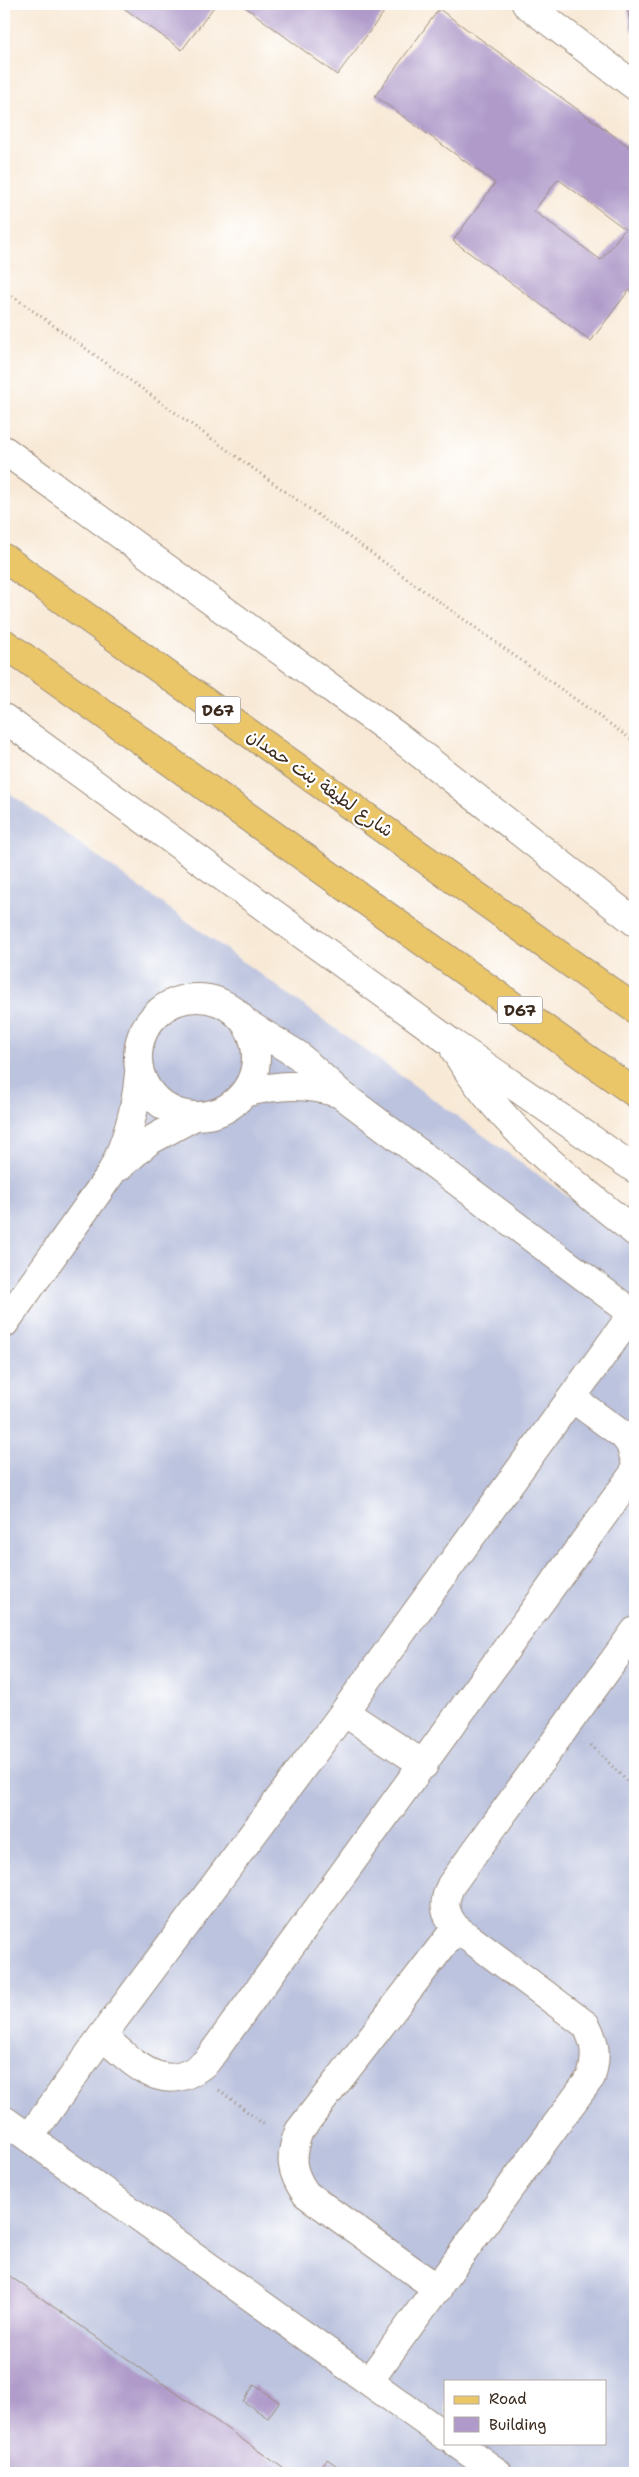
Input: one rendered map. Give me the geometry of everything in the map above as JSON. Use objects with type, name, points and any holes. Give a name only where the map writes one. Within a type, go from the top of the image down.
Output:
[{"type":"main road","name":"شارع لطيفة بنت حمدان","points":[[4,558],[432,862],[635,1009]]},
{"type":"main road","name":"D67","points":[[4,643],[405,927],[635,1093]]},
{"type":"street","points":[[530,5],[635,86]]},
{"type":"street","points":[[4,450],[400,738],[635,922]]},
{"type":"street","points":[[4,718],[450,1041],[635,1169]]},
{"type":"street","points":[[4,1324],[110,1175],[123,1152],[131,1126],[139,1073],[137,1055],[140,1036],[149,1020],[163,1008],[180,999],[198,997],[217,1001],[234,1010],[246,1023],[298,1055],[342,1095],[634,1314],[344,1712],[102,2036],[29,2138]]},
{"type":"street","points":[[139,1073],[147,1090],[160,1104],[176,1113],[195,1116],[214,1114],[230,1106],[244,1093],[253,1077],[257,1058],[254,1040],[246,1023]]},
{"type":"street","points":[[450,1041],[468,1072],[514,1128],[591,1197],[635,1232]]},
{"type":"street","points":[[244,1093],[267,1087],[292,1084],[317,1087],[342,1095]]},
{"type":"street","points":[[110,1175],[149,1140],[195,1116]]},
{"type":"street","points":[[572,1398],[624,1436],[630,1444],[635,1460]]},
{"type":"street","points":[[102,2036],[149,2074],[165,2078],[180,2077],[195,2072],[207,2061],[634,1473],[635,1467]]},
{"type":"street","points":[[369,2381],[438,2289],[590,2077],[595,2064],[596,2050],[593,2036],[586,2025],[456,1928],[448,1917],[444,1906],[446,1895],[451,1885],[635,1631]]},
{"type":"street","points":[[344,1712],[424,1764]]},
{"type":"street","points":[[438,2289],[306,2194],[296,2180],[292,2164],[293,2147],[299,2131],[456,1928]]},
{"type":"street","points":[[4,2120],[444,2435]]},
{"type":"street","points":[[457,2444],[498,2473]]},
{"type":"path","points":[[4,290],[635,742]]},
{"type":"path","points":[[568,1723],[635,1789]]},
{"type":"path","points":[[195,2072],[293,2147]]},
{"type":"shaded area","points":[[4,789],[635,1245],[635,2473],[4,2473]]},
{"type":"building","points":[[118,4],[216,4],[182,50]]},
{"type":"building","points":[[241,4],[390,4],[337,75]]},
{"type":"building","points":[[627,4],[635,4],[635,33],[631,30]]},
{"type":"building","points":[[439,9],[635,151],[635,295],[629,290],[591,341],[453,241],[495,183],[375,96]],"holes":[[[558,179],[625,229],[601,260],[534,211]]]},
{"type":"building","points":[[4,2272],[290,2473],[4,2473]]},
{"type":"building","points":[[254,2385],[279,2402],[268,2418],[243,2401]]},
{"type":"building","points":[[327,2459],[347,2473],[317,2473]]}]
